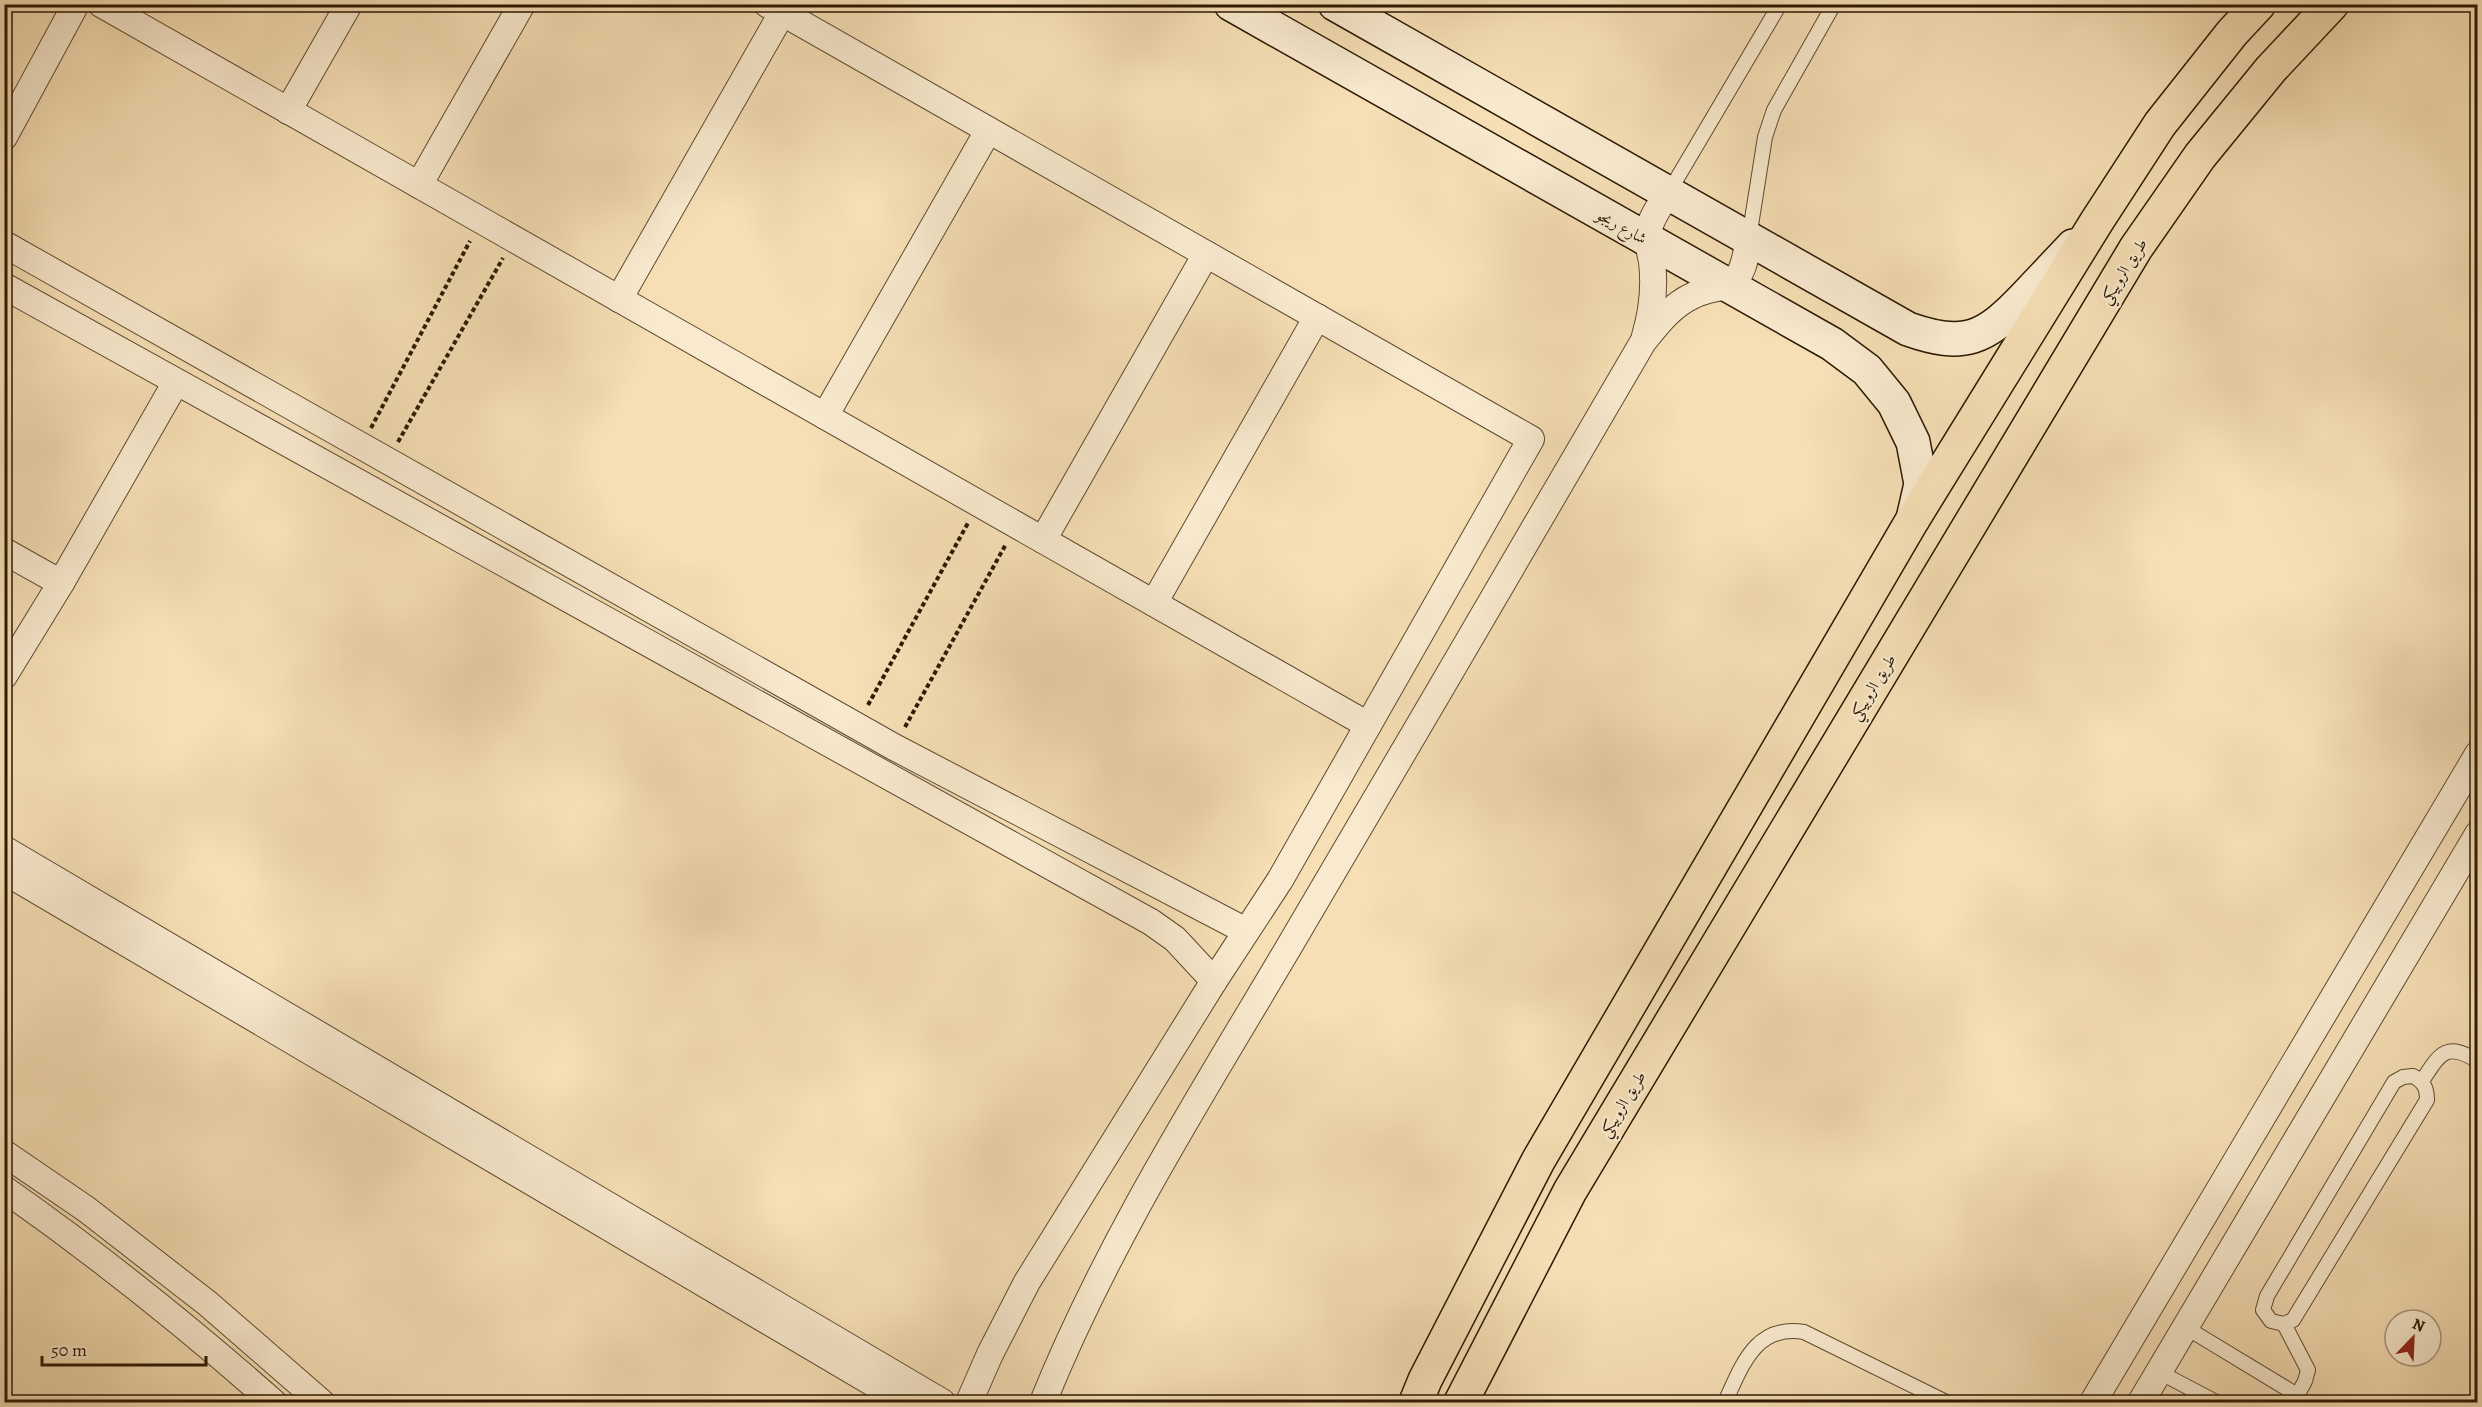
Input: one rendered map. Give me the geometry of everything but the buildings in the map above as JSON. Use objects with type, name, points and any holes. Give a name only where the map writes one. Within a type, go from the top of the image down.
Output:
[{"type":"main road","name":"شارع ريجو","points":[[1231,4],[1832,344],[1867,370],[1894,403],[1912,442],[1922,484],[1913,519]]},
{"type":"main road","points":[[1335,4],[1908,328],[1929,337],[1950,340],[1970,338],[1989,330],[2005,318],[2097,221]]},
{"type":"main road","points":[[1416,1402],[1425,1380],[1538,1161],[1913,519],[2097,221],[2160,124],[2232,33],[2259,4]]},
{"type":"main road","name":"طريق الروبيكي","points":[[1461,1402],[1570,1191],[2136,248],[2200,156],[2271,69],[2332,4]]},
{"type":"street","points":[[4,137],[76,4]]},
{"type":"street","points":[[100,4],[1368,725]]},
{"type":"street","points":[[288,111],[349,4]]},
{"type":"street","points":[[419,185],[522,4]]},
{"type":"street","points":[[619,299],[775,9],[1531,439],[1280,880],[1214,981],[1027,1282],[990,1354],[969,1402]]},
{"type":"street","points":[[825,416],[988,130]]},
{"type":"street","points":[[1643,342],[1651,312],[1653,281],[1648,241],[1651,220],[1669,192]]},
{"type":"street","points":[[1042,1402],[1084,1306],[1134,1210],[1427,715],[1643,342],[1679,303],[1695,294],[1728,285],[1742,269],[1749,238]]},
{"type":"street","points":[[4,244],[856,726],[1246,932]]},
{"type":"street","points":[[1043,540],[1206,254]]},
{"type":"street","points":[[4,286],[1151,922],[1175,939],[1214,981]]},
{"type":"street","points":[[1154,603],[1317,317]]},
{"type":"street","points":[[4,676],[61,583],[176,382]]},
{"type":"street","points":[[4,551],[61,583]]},
{"type":"street","points":[[714,680],[727,653]]},
{"type":"street","points":[[2092,1402],[2477,756]]},
{"type":"street","points":[[2140,1402],[2478,834]]},
{"type":"street","points":[[4,849],[646,1238],[905,1402]]},
{"type":"street","points":[[4,871],[646,1238],[942,1402]]},
{"type":"street","points":[[4,1153],[86,1209],[198,1295],[321,1402]]},
{"type":"street","points":[[4,1189],[130,1281],[273,1402]]},
{"type":"street","points":[[2145,1313],[2183,1331]]},
{"type":"lane","points":[[1669,192],[1780,4]]},
{"type":"lane","points":[[1749,238],[1765,137],[1774,110],[1834,4]]},
{"type":"lane","points":[[2422,1081],[2440,1054],[2447,1051],[2462,1052],[2478,1061]]},
{"type":"lane","points":[[2413,1076],[2422,1081],[2427,1090],[2427,1100],[2298,1313],[2293,1320],[2284,1324],[2271,1321],[2266,1316],[2264,1310],[2266,1296],[2394,1082],[2403,1077],[2413,1076]]},
{"type":"lane","points":[[2183,1331],[2298,1399],[2308,1370],[2284,1324]]},
{"type":"lane","points":[[1725,1402],[1752,1349],[1763,1339],[1792,1330],[1804,1332],[1946,1402]]},
{"type":"lane","points":[[2159,1372],[2216,1402]]},
{"type":"path","points":[[361,447],[481,221]]},
{"type":"path","points":[[387,462],[513,239]]},
{"type":"path","points":[[856,726],[979,504]]},
{"type":"path","points":[[894,747],[1017,525]]}]
